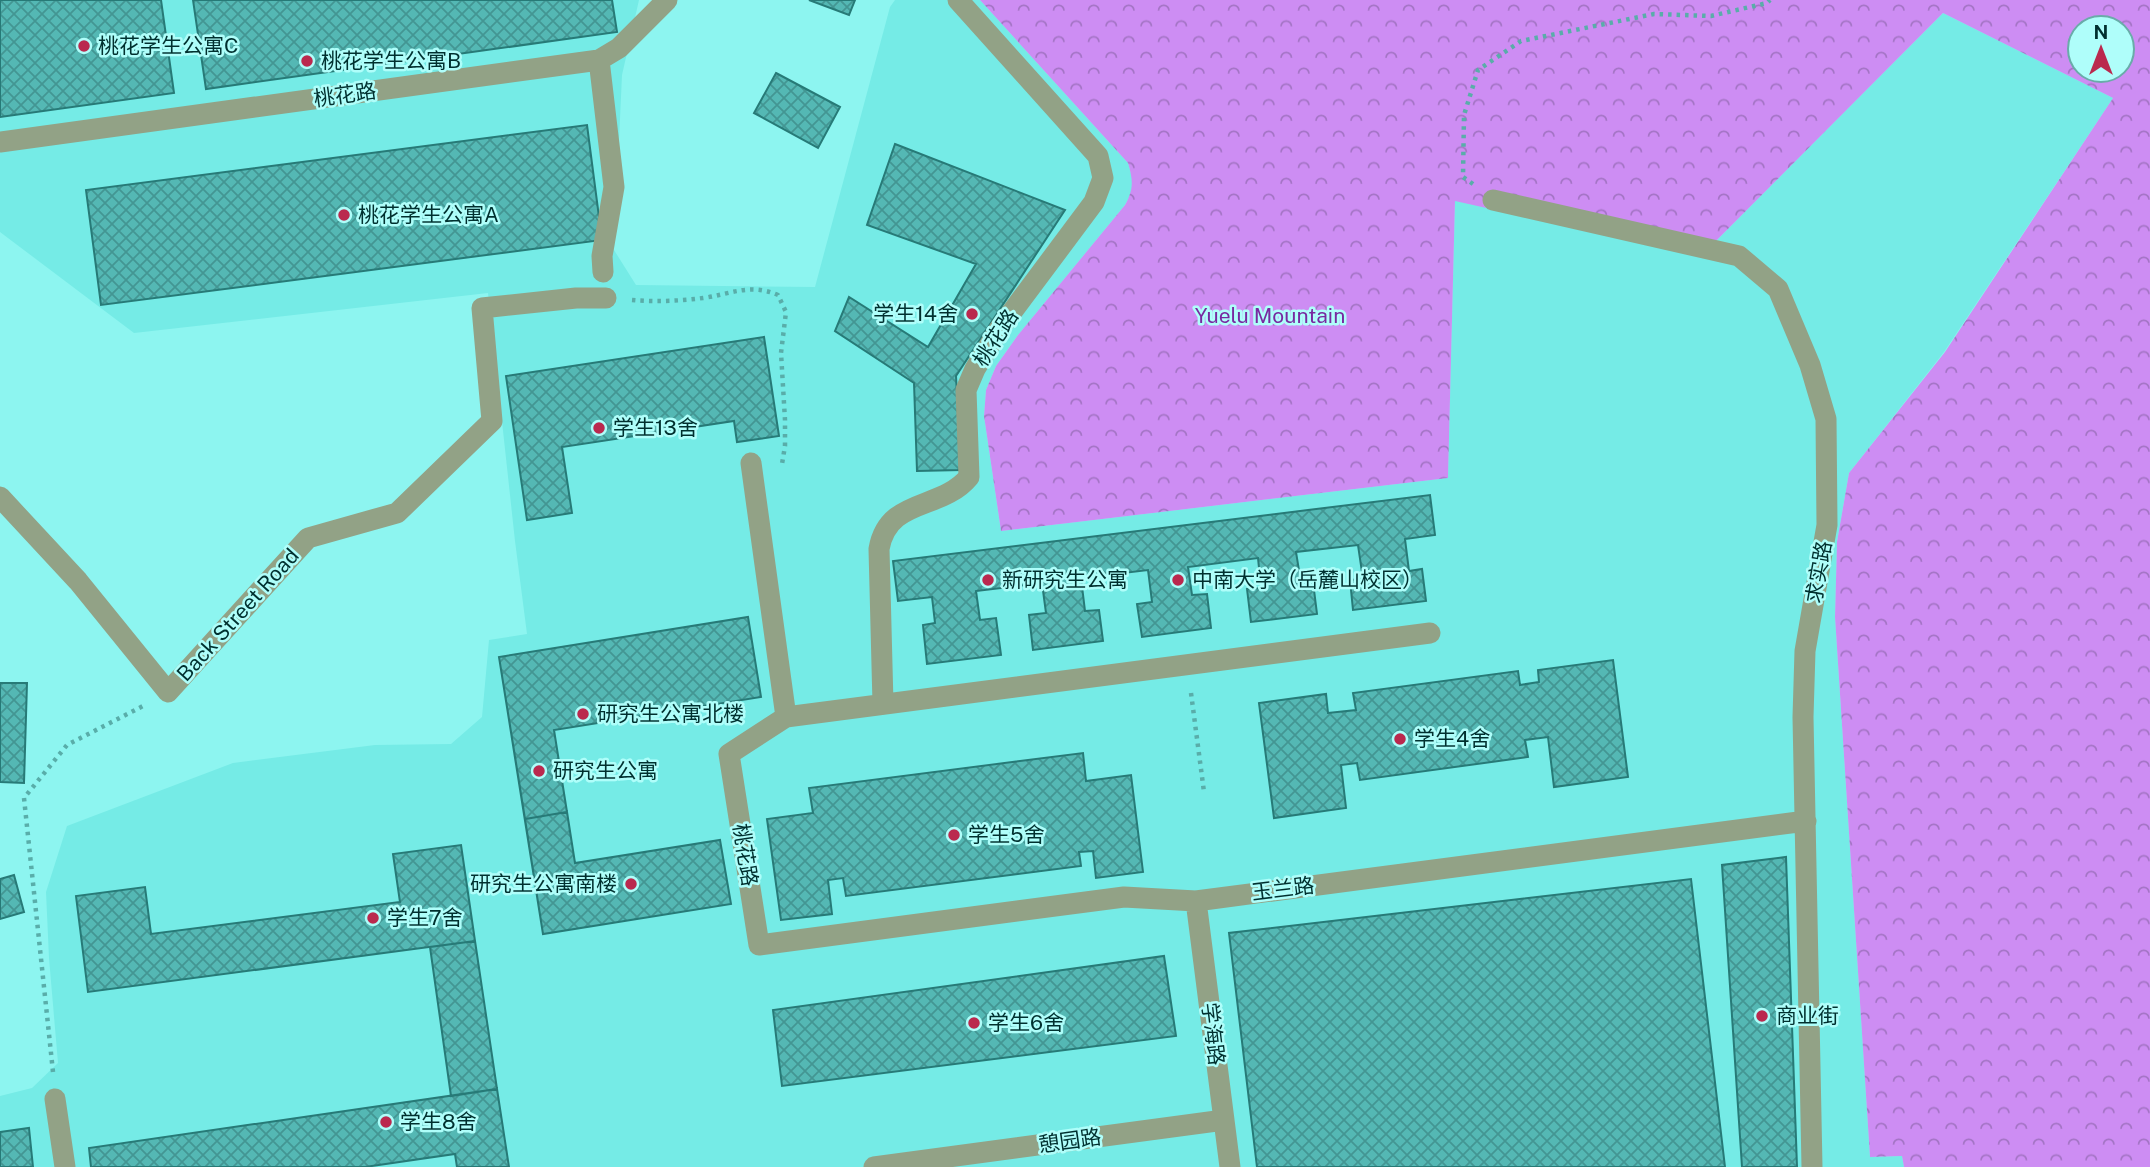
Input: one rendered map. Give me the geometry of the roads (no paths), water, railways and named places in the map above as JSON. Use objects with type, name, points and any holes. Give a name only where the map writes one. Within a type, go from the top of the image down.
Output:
[{"type":"street","name":"桃花路","points":[[0,142],[598,60],[619,48],[667,0]]},
{"type":"street","name":"桃花路","points":[[883,704],[879,549],[882,533],[891,520],[959,489],[969,477],[966,390],[975,369],[1000,328],[1094,202],[1103,178],[1098,156],[958,0]]},
{"type":"street","points":[[598,60],[614,187],[602,256],[603,272]]},
{"type":"street","name":"求实路","points":[[1493,200],[1739,256],[1778,289],[1810,365],[1826,419],[1827,525],[1805,651],[1802,718],[1812,1167]]},
{"type":"street","name":"Back Street Road","points":[[0,497],[78,581],[168,692],[308,538],[397,513],[492,421],[482,308],[576,298],[606,298]]},
{"type":"street","points":[[751,463],[786,717],[1430,634]]},
{"type":"street","name":"桃花路","points":[[759,945],[729,754],[786,717]]},
{"type":"street","name":"玉兰路","points":[[759,945],[1124,897],[1196,901],[1806,821]]},
{"type":"street","name":"学海路","points":[[1196,901],[1230,1167]]},
{"type":"street","points":[[55,1099],[65,1167]]},
{"type":"street","name":"憩园路","points":[[874,1167],[1224,1120]]},
{"type":"place","name":"桃花学生公寓C","points":[[84,46]]},
{"type":"place","name":"桃花学生公寓B","points":[[307,61]]},
{"type":"place","name":"桃花学生公寓A","points":[[344,215]]},
{"type":"place","name":"学生14舍","points":[[972,314]]},
{"type":"place","name":"学生13舍","points":[[599,428]]},
{"type":"place","name":"新研究生公寓","points":[[988,580]]},
{"type":"place","name":"中南大学（岳麓山校区）","points":[[1178,580]]},
{"type":"place","name":"研究生公寓北楼","points":[[583,714]]},
{"type":"place","name":"学生4舍","points":[[1400,739]]},
{"type":"place","name":"研究生公寓","points":[[539,771]]},
{"type":"place","name":"学生5舍","points":[[954,835]]},
{"type":"place","name":"研究生公寓南楼","points":[[631,884]]},
{"type":"place","name":"学生7舍","points":[[373,918]]},
{"type":"place","name":"商业街","points":[[1762,1016]]},
{"type":"place","name":"学生6舍","points":[[974,1023]]},
{"type":"place","name":"学生8舍","points":[[386,1122]]},
{"type":"park label","name":"Yuelu Mountain","points":[[1270,316]]}]
